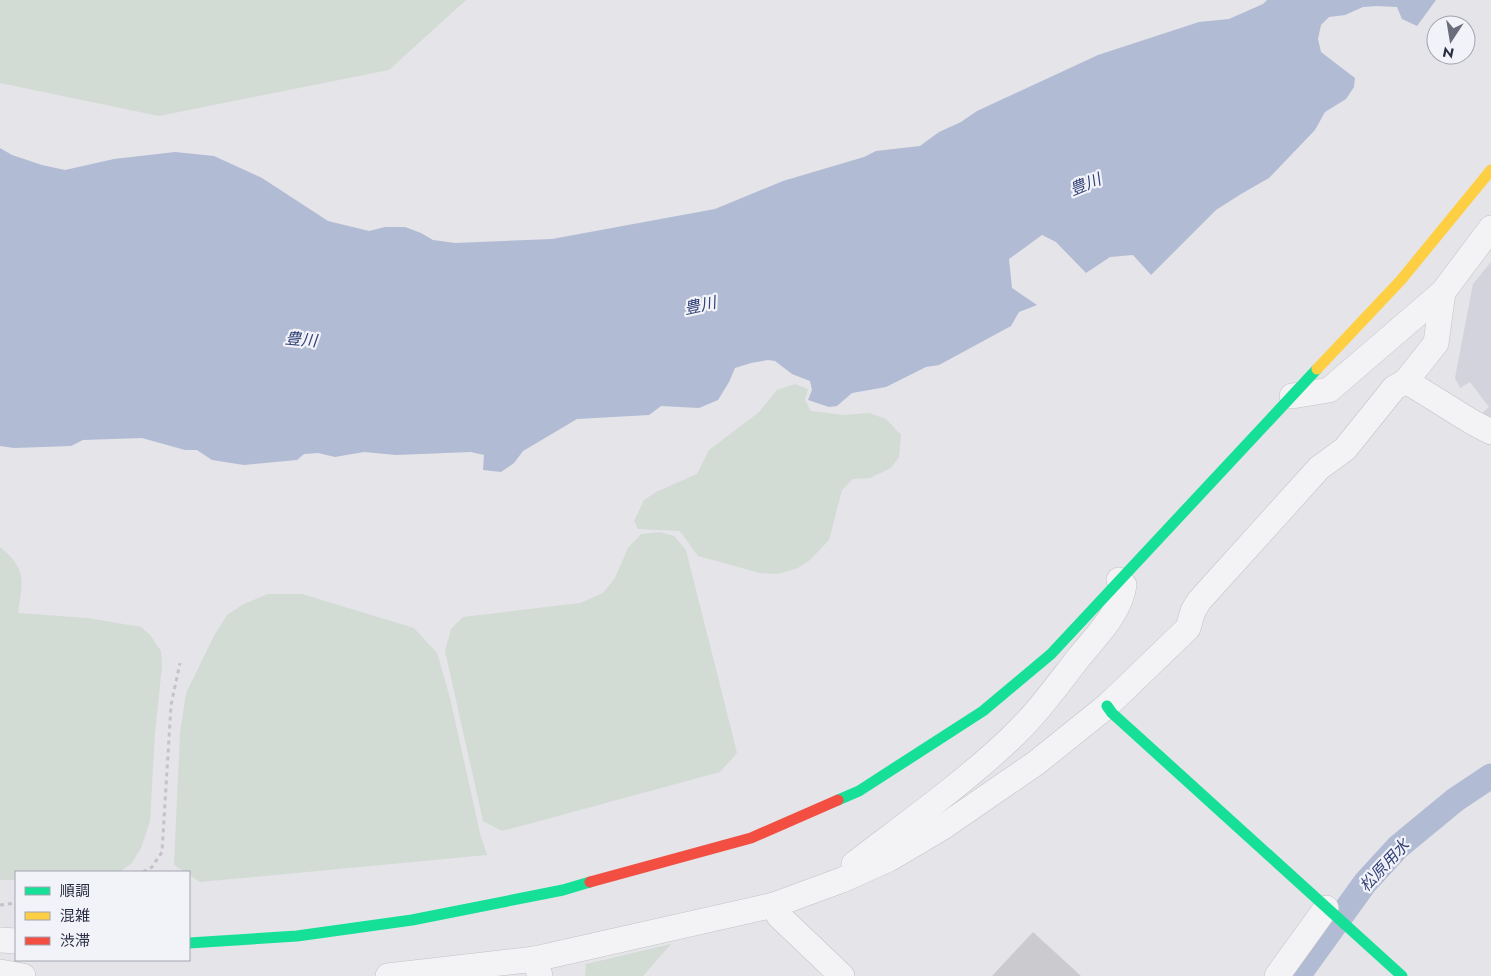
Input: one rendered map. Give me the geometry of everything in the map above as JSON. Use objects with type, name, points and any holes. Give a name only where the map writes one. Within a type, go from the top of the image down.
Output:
[{"type":"street","points":[[190,943],[297,936],[412,920],[563,890],[751,838],[858,791],[983,711],[1050,654],[1401,280],[1491,170]]},
{"type":"street","points":[[1292,396],[1329,390],[1443,292],[1491,228]]},
{"type":"street","points":[[388,976],[538,968],[774,905],[842,880],[889,859],[943,827],[1036,764],[1107,706],[1188,628],[1193,611],[1199,602],[1319,468],[1345,449],[1394,388],[1406,381],[1436,343],[1443,292]]},
{"type":"street","points":[[1406,381],[1491,432]]},
{"type":"street","points":[[842,880],[848,868],[953,788],[1016,732],[1105,625],[1122,599],[1124,586],[1119,580]]},
{"type":"street","points":[[1107,706],[1112,713],[1402,976]]},
{"type":"street","points":[[774,905],[779,916],[842,976]]},
{"type":"street","points":[[1277,976],[1326,908]]},
{"type":"street","points":[[0,940],[15,941]]},
{"type":"street","points":[[0,972],[23,976]]},
{"type":"path","points":[[145,871],[152,867],[162,852],[171,705],[180,663]]},
{"type":"path","points":[[0,905],[15,903]]},
{"type":"shaded area","points":[[0,0],[466,0],[389,70],[159,116],[0,83]]},
{"type":"shaded area","points":[[1491,262],[1491,420],[1481,414],[1489,407],[1470,382],[1460,388],[1455,378],[1473,284]]},
{"type":"shaded area","points":[[795,384],[808,389],[805,400],[811,411],[844,415],[869,413],[886,419],[901,435],[899,457],[891,468],[870,478],[853,479],[842,490],[829,540],[810,560],[798,568],[778,574],[760,573],[698,556],[680,531],[638,529],[634,521],[644,500],[656,492],[697,474],[709,450],[758,413],[777,390]]},
{"type":"shaded area","points":[[660,532],[674,536],[686,550],[737,753],[720,772],[502,831],[483,821],[445,651],[451,629],[463,617],[580,603],[603,593],[615,578],[628,548],[641,534]]},
{"type":"shaded area","points":[[0,547],[15,562],[21,576],[22,584],[18,613],[87,618],[141,627],[150,635],[161,651],[162,666],[155,733],[150,821],[141,848],[131,864],[120,871],[15,871],[15,880],[0,880]]},
{"type":"shaded area","points":[[268,594],[302,594],[414,628],[437,653],[450,698],[480,833],[487,855],[200,882],[190,876],[190,871],[183,871],[174,865],[180,733],[186,693],[215,634],[227,615],[244,604]]},
{"type":"shaded area","points":[[671,944],[643,976],[585,976],[586,964]]},
{"type":"water","name":"豊川","points":[[1267,0],[1436,0],[1417,26],[1402,19],[1397,7],[1363,7],[1345,15],[1329,17],[1321,25],[1318,39],[1321,52],[1355,78],[1354,87],[1346,99],[1325,112],[1315,130],[1269,178],[1216,210],[1151,275],[1133,255],[1110,257],[1086,273],[1056,242],[1042,235],[1009,259],[1012,288],[1037,305],[1019,312],[1011,326],[939,365],[926,367],[886,387],[852,393],[837,406],[829,407],[808,400],[812,390],[810,381],[792,374],[775,361],[768,360],[751,363],[735,368],[718,400],[699,408],[661,406],[649,415],[577,419],[523,451],[514,463],[501,472],[483,470],[484,455],[471,452],[396,455],[364,452],[335,457],[318,453],[304,454],[297,460],[244,465],[212,460],[197,450],[185,450],[142,438],[83,440],[71,446],[14,448],[0,446],[0,148],[12,155],[65,170],[114,159],[175,152],[214,156],[262,178],[328,221],[369,231],[385,227],[405,227],[433,240],[455,243],[552,239],[715,209],[783,181],[864,157],[876,151],[920,146],[939,132],[961,122],[977,111],[1098,55],[1199,22],[1229,19],[1263,4]]},
{"type":"building","points":[[1033,932],[1081,976],[992,976]]},
{"type":"waterway","name":"松原用水","points":[[1298,976],[1365,883],[1398,847],[1455,800],[1491,776]]},
{"type":"traffic: fast","points":[[838,800],[859,791],[983,711],[1051,654],[1317,369]]},
{"type":"traffic: fast","points":[[1107,706],[1112,713],[1402,976]]},
{"type":"traffic: fast","points":[[190,943],[297,936],[412,920],[563,890],[590,882]]},
{"type":"traffic: slow","points":[[1317,369],[1401,280],[1491,170]]},
{"type":"traffic: jam","points":[[590,882],[751,838],[838,800]]}]
